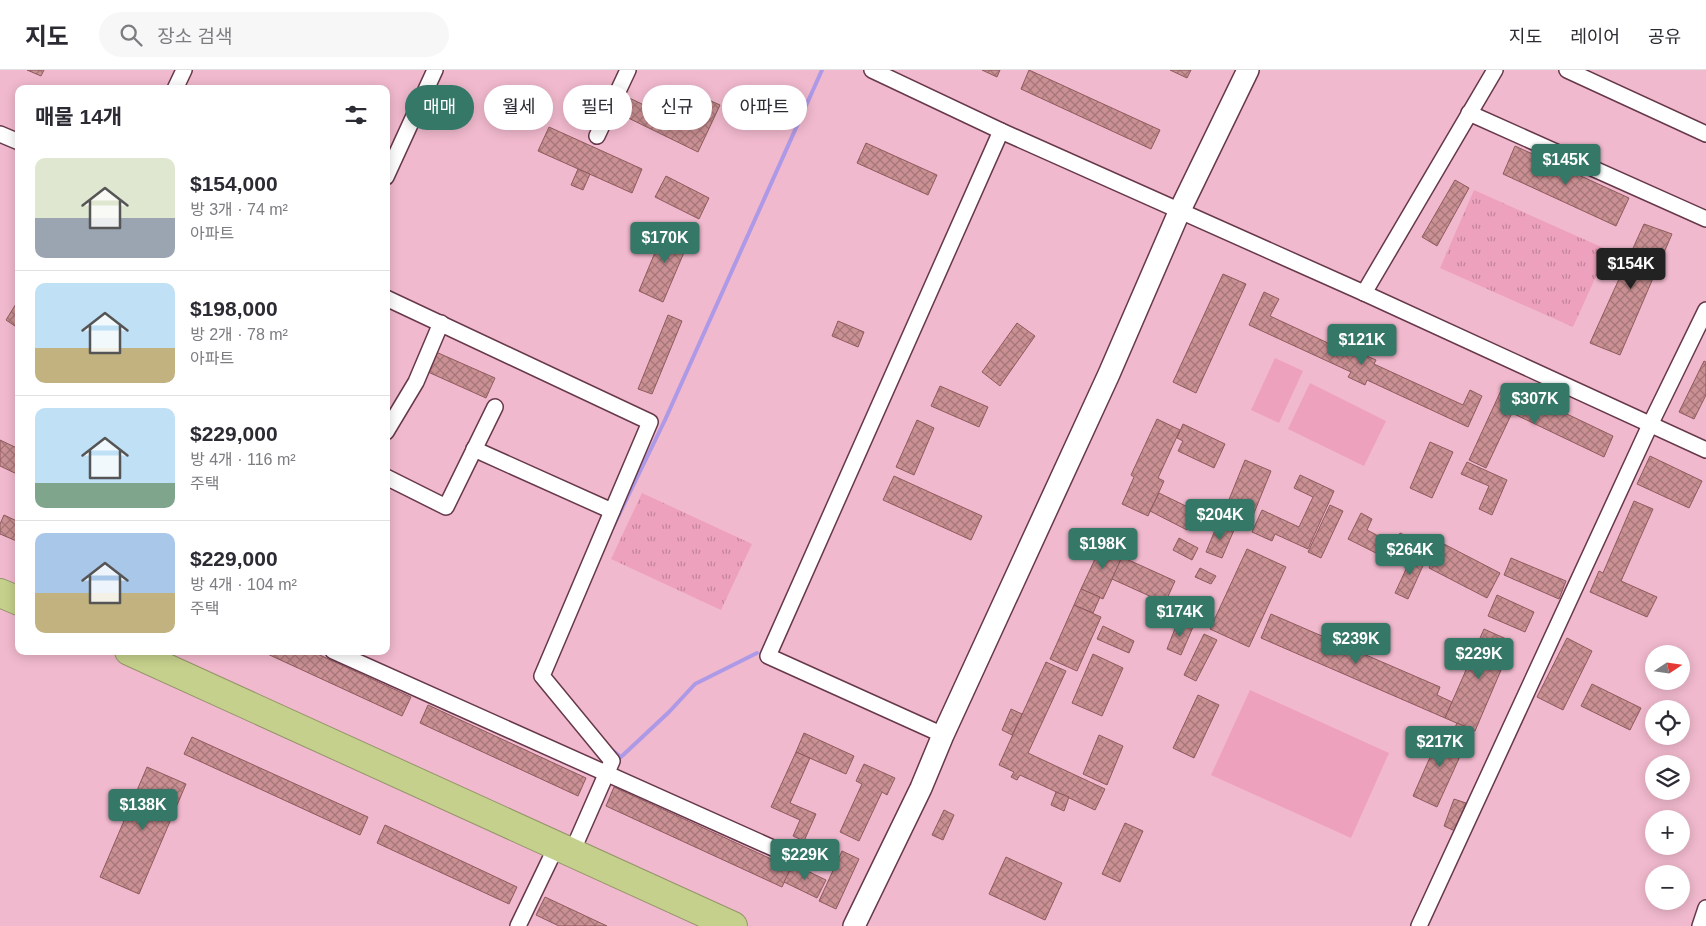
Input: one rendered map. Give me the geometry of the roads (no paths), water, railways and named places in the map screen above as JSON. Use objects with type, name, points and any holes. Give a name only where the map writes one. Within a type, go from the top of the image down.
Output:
[{"type":"highway","points":[[0,592],[15,599]]},
{"type":"highway","points":[[148,655],[163,658],[734,926]]},
{"type":"street","points":[[177,85],[184,70]]},
{"type":"street","points":[[390,169],[435,70]]},
{"type":"street","points":[[597,136],[628,70]]},
{"type":"street","points":[[872,70],[1001,131],[1364,293],[1706,450]]},
{"type":"street","points":[[854,926],[921,788],[943,735],[1105,383],[1180,210],[1248,70]]},
{"type":"street","points":[[1364,293],[1495,70]]},
{"type":"street","points":[[1567,70],[1706,134]]},
{"type":"street","points":[[1469,112],[1706,219]]},
{"type":"street","points":[[943,735],[768,656],[1001,131]]},
{"type":"street","points":[[0,134],[15,140]]},
{"type":"street","points":[[390,300],[650,422],[542,676],[612,761],[565,848],[518,926]]},
{"type":"street","points":[[1420,926],[1650,425],[1701,334],[1706,310]]},
{"type":"street","points":[[390,425],[416,382],[441,323]]},
{"type":"street","points":[[390,479],[446,507],[495,407]]},
{"type":"street","points":[[474,449],[612,511]]},
{"type":"street","points":[[343,655],[784,853]]},
{"type":"street","points":[[1700,926],[1706,908]]},
{"type":"waterway","points":[[612,529],[665,420],[822,70]]},
{"type":"waterway","points":[[612,750],[621,757],[669,712],[695,684],[757,653]]}]
